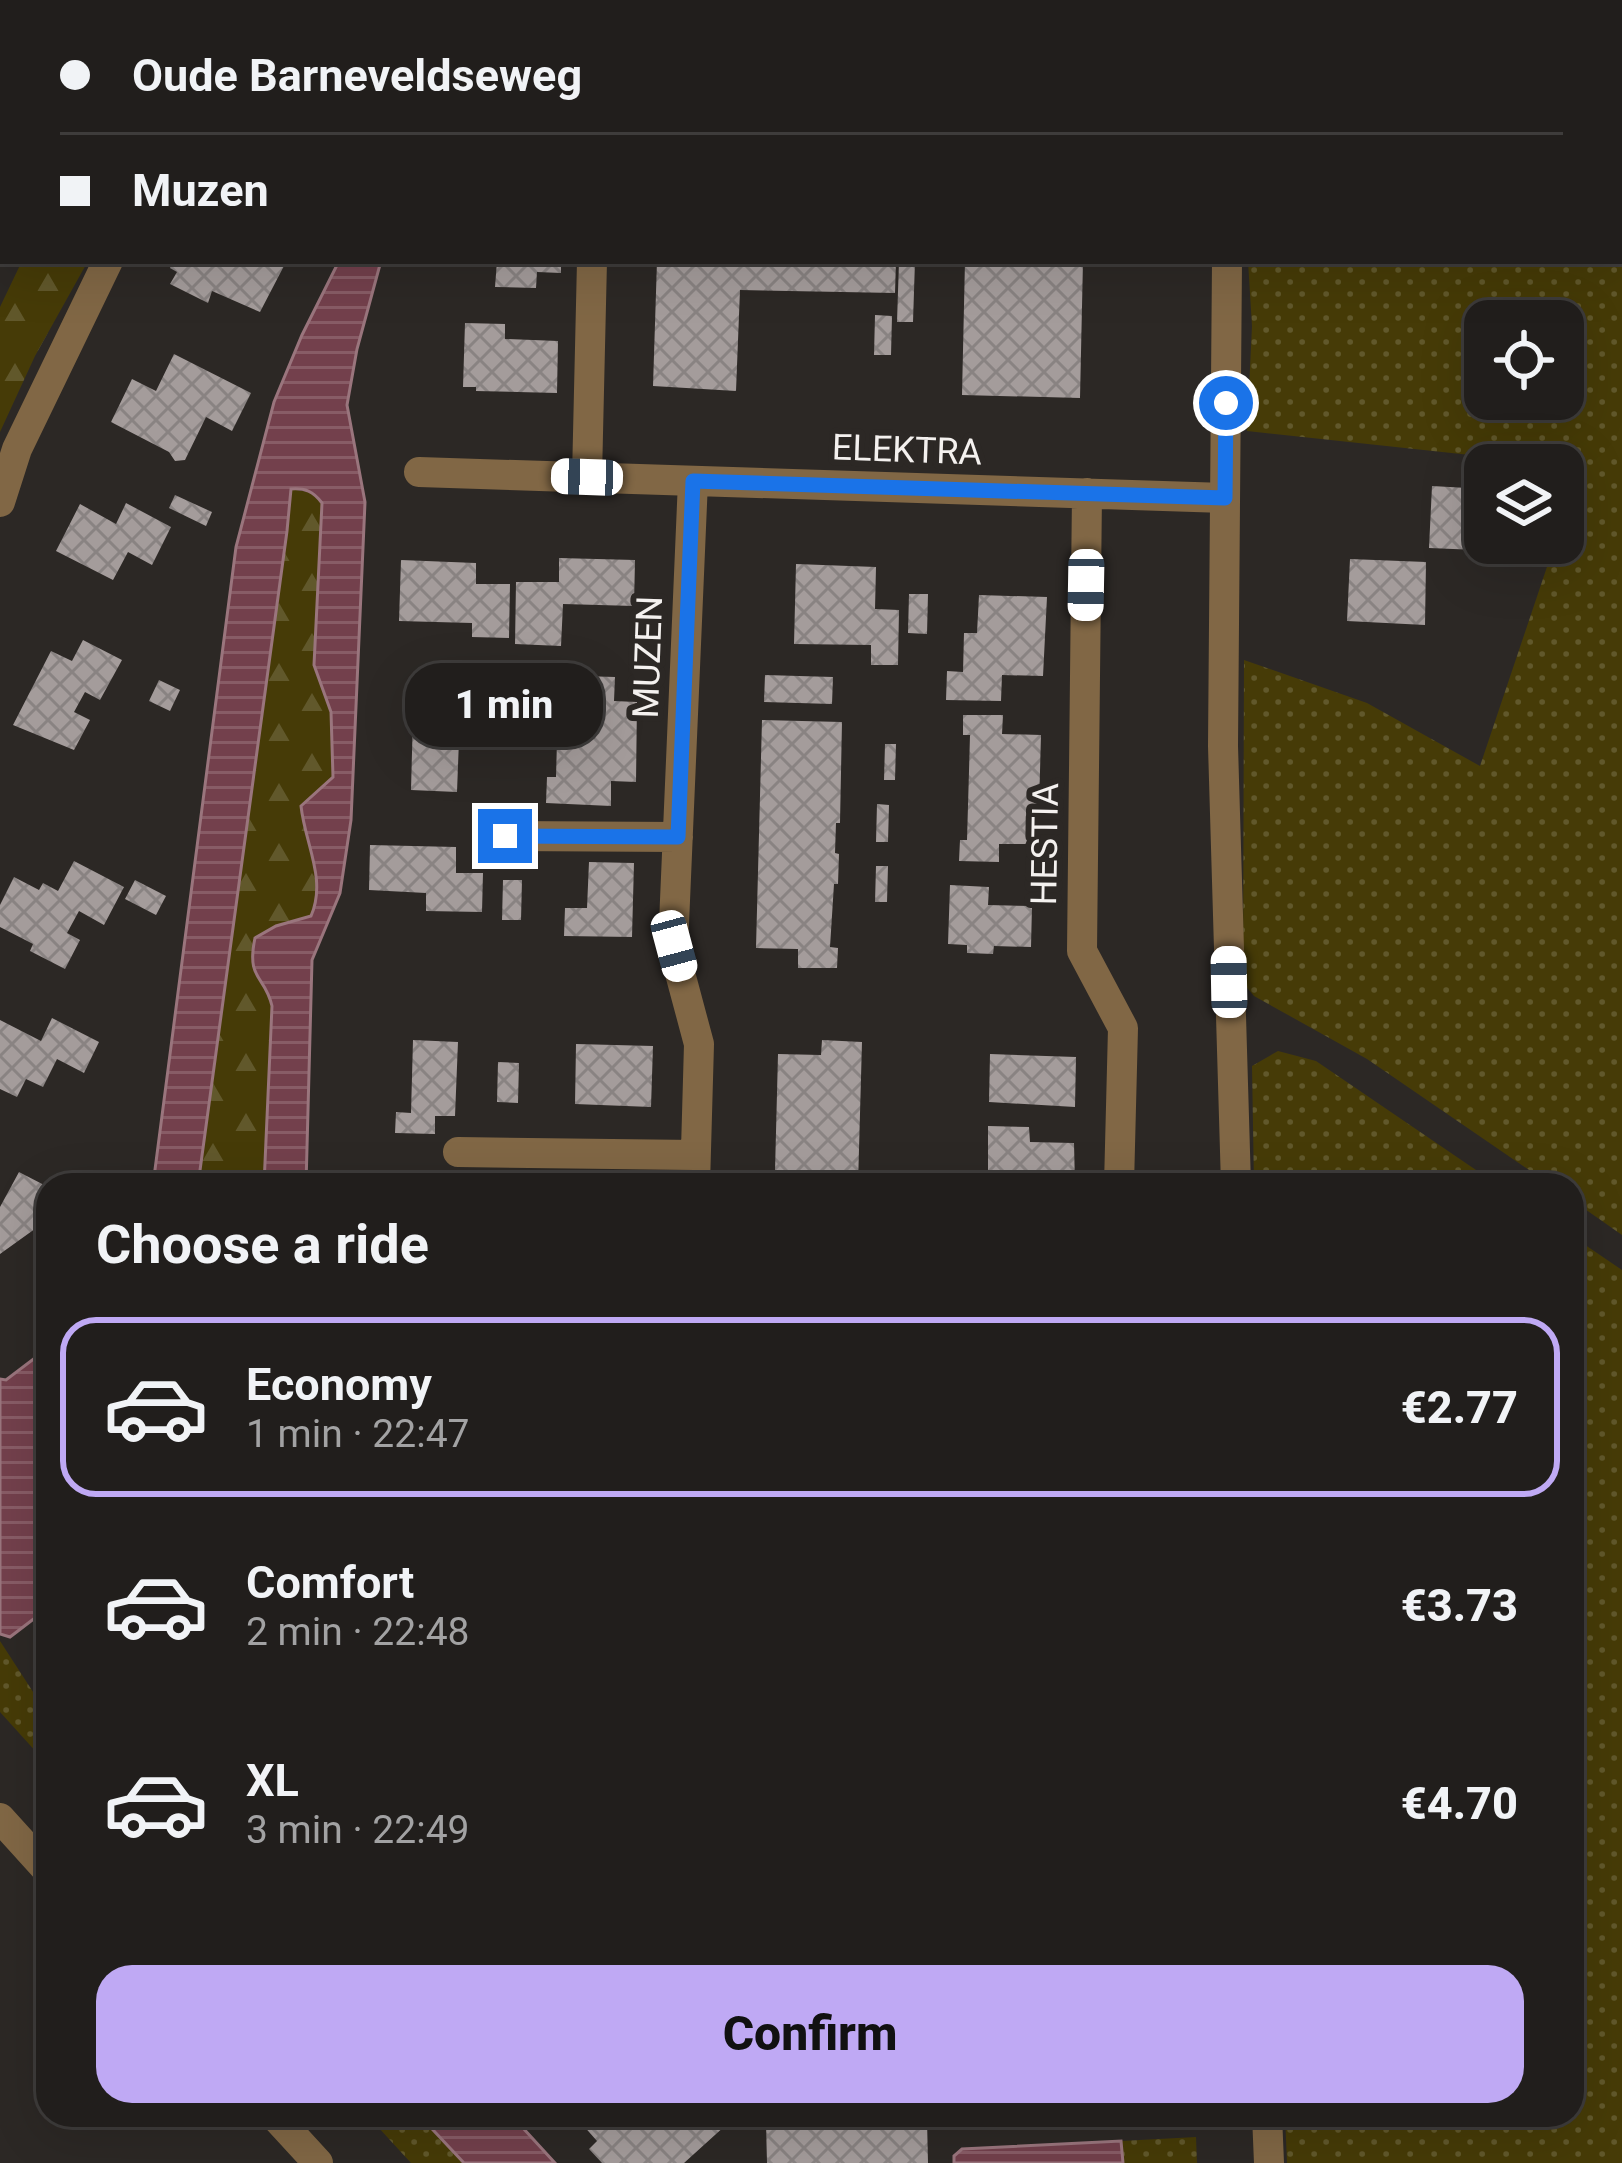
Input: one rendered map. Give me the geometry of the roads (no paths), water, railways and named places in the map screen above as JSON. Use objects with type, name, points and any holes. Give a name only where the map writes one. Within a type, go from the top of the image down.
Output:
[{"type":"street","points":[[0,502],[17,449],[107,264]]},
{"type":"street","points":[[587,477],[592,264]]},
{"type":"street","points":[[1227,264],[1222,746],[1236,1173]]},
{"type":"street","name":"ELEKTRA","points":[[419,472],[1225,498]]},
{"type":"street","name":"MUZEN","points":[[458,1152],[695,1170],[699,1044],[674,946],[693,481]]},
{"type":"street","name":"HESTIA","points":[[1087,494],[1082,951],[1123,1028],[1119,1173]]},
{"type":"street","points":[[505,836],[678,837]]},
{"type":"street","points":[[0,1818],[36,1858]]},
{"type":"street","points":[[285,2127],[318,2163]]},
{"type":"street","points":[[1268,2127],[1269,2163]]}]
